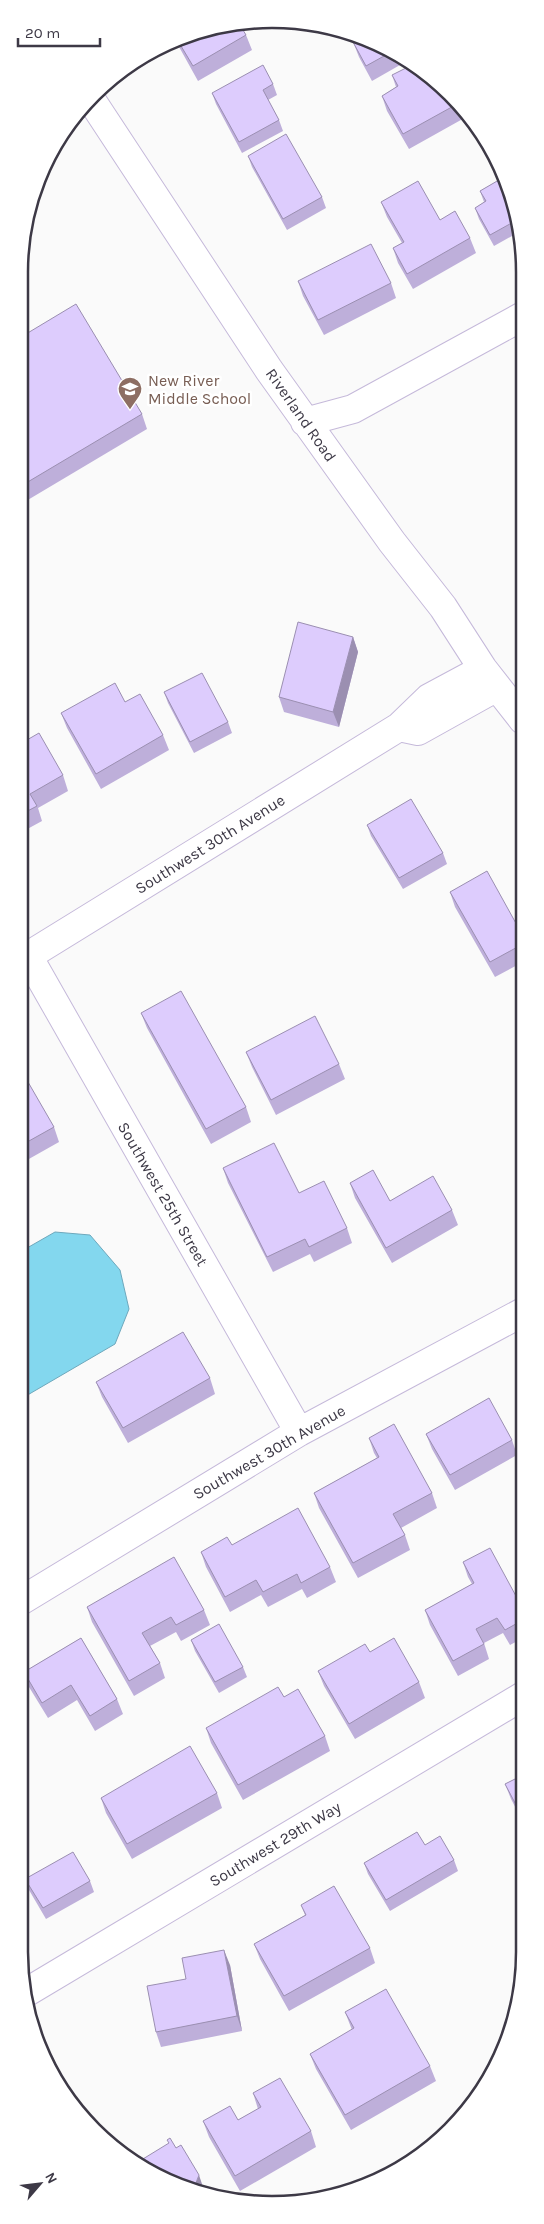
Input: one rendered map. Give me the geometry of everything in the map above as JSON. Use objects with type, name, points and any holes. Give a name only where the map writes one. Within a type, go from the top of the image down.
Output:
[{"type":"street","name":"Riverland Road","points":[[94,104],[222,301],[305,422],[443,608],[490,678],[516,711]]},
{"type":"street","points":[[305,422],[353,409],[516,320]]},
{"type":"street","name":"Southwest 30th Avenue","points":[[28,956],[399,727],[418,731],[490,678]]},
{"type":"street","name":"Southwest 25th Street","points":[[28,965],[298,1432]]},
{"type":"street","name":"Southwest 30th Avenue","points":[[28,1597],[298,1432],[516,1316]]},
{"type":"street","name":"Southwest 29th Way","points":[[31,1990],[516,1700]]},
{"type":"water","points":[[55,1232],[90,1235],[120,1270],[129,1309],[115,1344],[28,1395],[28,1247]]},
{"type":"building","points":[[243,30],[246,35],[193,66],[180,45],[224,32]]},
{"type":"building","points":[[353,42],[366,46],[385,55],[366,66]]},
{"type":"building","points":[[263,65],[273,84],[263,90],[279,120],[239,142],[212,93]]},
{"type":"building","points":[[406,68],[433,88],[452,107],[403,134],[382,96],[398,86],[392,75]]},
{"type":"building","points":[[286,134],[322,197],[283,219],[248,156]]},
{"type":"building","points":[[499,180],[512,223],[490,235],[475,208],[486,201],[480,191]]},
{"type":"building","points":[[418,181],[440,220],[455,211],[470,238],[407,274],[393,248],[404,242],[381,202]]},
{"type":"building","points":[[371,244],[391,283],[318,320],[298,281]]},
{"type":"building","points":[[76,304],[142,414],[28,482],[28,333]]},
{"type":"building","points":[[298,622],[353,637],[333,712],[279,697]]},
{"type":"building","points":[[202,673],[228,722],[190,742],[164,692]]},
{"type":"building","points":[[115,683],[125,702],[140,694],[163,735],[96,774],[61,713]]},
{"type":"building","points":[[39,733],[63,775],[30,794],[37,806],[28,811],[28,739]]},
{"type":"building","points":[[411,799],[443,853],[399,878],[367,825]]},
{"type":"building","points":[[487,871],[516,923],[516,948],[490,962],[450,892]]},
{"type":"building","points":[[181,991],[246,1107],[206,1129],[141,1013]]},
{"type":"building","points":[[315,1016],[339,1064],[271,1100],[246,1052]]},
{"type":"building","points":[[28,1082],[54,1127],[28,1142]]},
{"type":"building","points":[[274,1143],[299,1193],[324,1181],[347,1228],[309,1247],[305,1239],[267,1257],[223,1168]]},
{"type":"building","points":[[373,1170],[390,1201],[433,1176],[452,1210],[386,1248],[350,1183]]},
{"type":"building","points":[[183,1332],[210,1378],[123,1428],[96,1382]]},
{"type":"building","points":[[489,1398],[512,1440],[450,1475],[426,1434]]},
{"type":"building","points":[[394,1424],[432,1493],[393,1514],[405,1535],[353,1563],[314,1493],[379,1457],[369,1438]]},
{"type":"building","points":[[298,1508],[330,1567],[301,1583],[297,1574],[263,1592],[256,1580],[225,1597],[201,1552],[227,1537],[232,1545]]},
{"type":"building","points":[[490,1548],[516,1596],[516,1624],[505,1630],[497,1618],[476,1629],[484,1644],[453,1661],[425,1610],[474,1583],[463,1562]]},
{"type":"building","points":[[174,1557],[204,1610],[176,1625],[171,1617],[142,1633],[160,1663],[129,1681],[87,1607]]},
{"type":"building","points":[[219,1624],[243,1667],[215,1682],[191,1640]]},
{"type":"building","points":[[81,1638],[117,1699],[90,1716],[71,1685],[42,1703],[28,1679],[28,1670]]},
{"type":"building","points":[[394,1638],[419,1682],[349,1724],[318,1671],[365,1644],[370,1652]]},
{"type":"building","points":[[278,1687],[284,1697],[298,1689],[325,1736],[238,1785],[206,1728]]},
{"type":"building","points":[[190,1746],[217,1793],[127,1844],[101,1798]]},
{"type":"building","points":[[516,1778],[516,1805],[505,1784]]},
{"type":"building","points":[[417,1832],[425,1845],[440,1836],[454,1860],[386,1900],[364,1863]]},
{"type":"building","points":[[73,1852],[90,1881],[43,1908],[28,1884],[28,1877]]},
{"type":"building","points":[[334,1886],[370,1948],[284,1996],[254,1944],[306,1915],[301,1905]]},
{"type":"building","points":[[224,1950],[237,2016],[156,2032],[147,1986],[186,1979],[182,1958]]},
{"type":"building","points":[[386,1989],[430,2066],[345,2115],[310,2054],[354,2028],[345,2012]]},
{"type":"building","points":[[280,2078],[311,2131],[235,2176],[203,2121],[230,2106],[238,2120],[261,2107],[253,2093]]},
{"type":"building","points":[[170,2138],[176,2148],[181,2145],[199,2175],[195,2185],[178,2178],[143,2159],[169,2143],[167,2140]]},
{"type":"place","name":"New River Middle School","points":[[130,410]]}]
